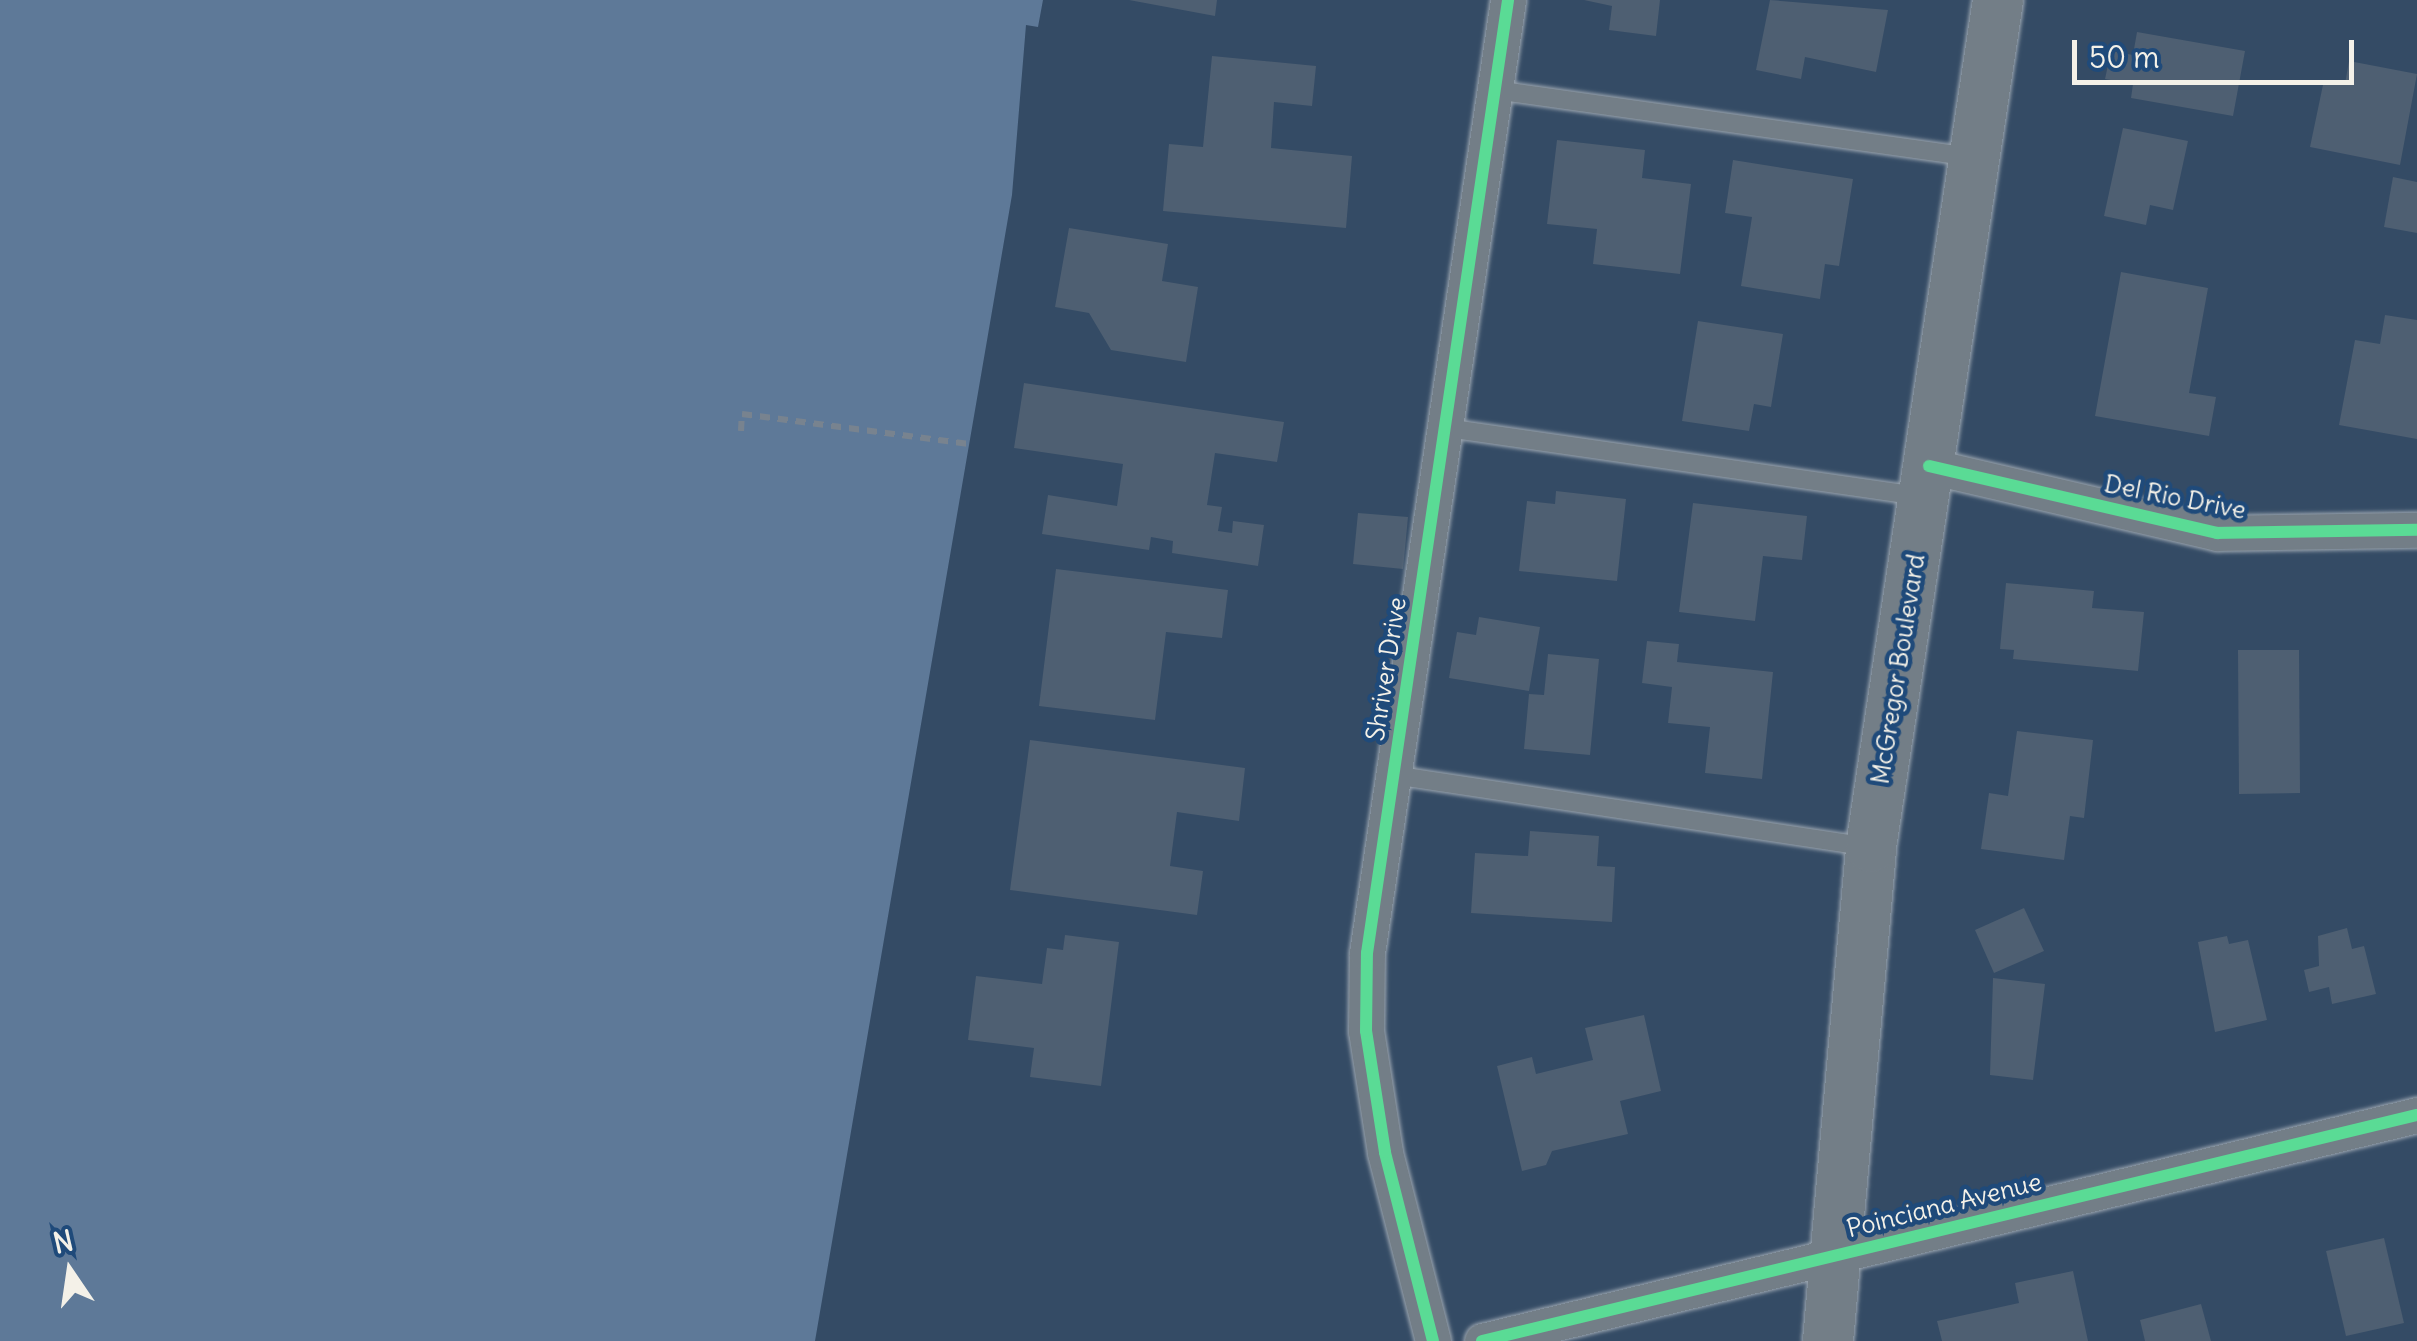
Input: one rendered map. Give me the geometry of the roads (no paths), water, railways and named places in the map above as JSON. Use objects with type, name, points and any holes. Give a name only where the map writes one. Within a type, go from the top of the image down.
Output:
[{"type":"main road","name":"McGregor Boulevard","points":[[1828,1341],[1829,1255],[1871,847],[1998,0]]},
{"type":"street","name":"Shriver Drive","points":[[1433,1341],[1366,1031],[1367,953],[1508,0]]},
{"type":"street","name":"Del Rio Drive","points":[[1927,482],[2217,533],[2417,530]]},
{"type":"street","name":"Poinciana Avenue","points":[[1482,1341],[1571,1330],[1829,1255],[2417,1115]]},
{"type":"lane","points":[[1495,90],[1977,158]]},
{"type":"lane","points":[[1446,428],[1927,482]]},
{"type":"lane","name":"Shriver Drive","points":[[1394,775],[1871,847]]},
{"type":"water","points":[[0,0],[1043,0],[1038,27],[1026,25],[1012,195],[815,1341],[0,1341]]}]
